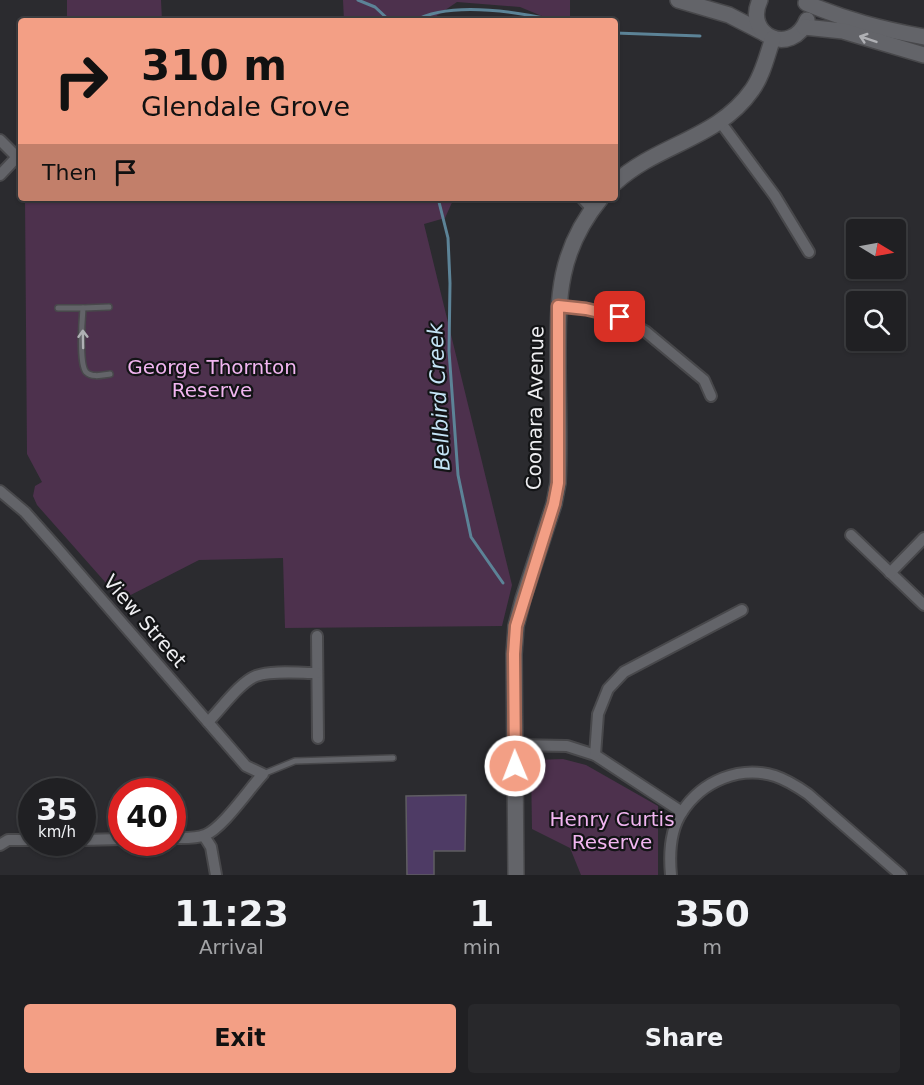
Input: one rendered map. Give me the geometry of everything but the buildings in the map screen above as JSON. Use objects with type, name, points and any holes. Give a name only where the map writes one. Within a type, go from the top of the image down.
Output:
[{"type":"street","points":[[678,0],[729,15],[769,36],[782,40],[799,34],[804,27],[808,11],[805,2]]},
{"type":"street","points":[[760,0],[756,9],[756,18],[769,36]]},
{"type":"street","points":[[805,2],[867,26],[924,37]]},
{"type":"street","points":[[804,27],[843,31],[924,55]]},
{"type":"street","points":[[618,181],[636,166],[696,137],[721,123],[734,112],[753,89],[769,36]]},
{"type":"street","points":[[721,123],[775,196],[809,252]]},
{"type":"street","points":[[0,140],[17,157],[0,175]]},
{"type":"street","name":"Coonara Avenue","points":[[516,875],[514,654],[516,626],[554,504],[558,483],[558,306],[563,270],[569,251],[592,202]]},
{"type":"street","points":[[558,306],[586,309],[628,321],[645,331],[704,380],[711,396]]},
{"type":"street","name":"View Street","points":[[0,491],[38,527],[246,766],[263,774]]},
{"type":"street","points":[[851,535],[924,605]]},
{"type":"street","points":[[890,573],[924,538]]},
{"type":"street","points":[[595,755],[598,714],[608,689],[624,672],[742,610]]},
{"type":"street","points":[[316,636],[318,738]]},
{"type":"street","points":[[208,722],[246,682],[257,675],[317,673]]},
{"type":"street","points":[[514,745],[567,746],[595,755],[682,812]]},
{"type":"street","points":[[671,875],[672,837],[682,812],[710,784],[729,775],[750,772],[773,776],[792,783],[808,794],[901,875]]},
{"type":"street","points":[[186,838],[197,838],[208,834],[234,809],[247,790],[263,774]]},
{"type":"street","points":[[204,836],[211,848],[216,875]]},
{"type":"street","points":[[0,844],[8,840],[18,840]]},
{"type":"lane","points":[[58,308],[109,306]]},
{"type":"lane","points":[[83,308],[83,365],[92,375],[110,374]]},
{"type":"lane","points":[[263,774],[295,761],[393,758]]},
{"type":"green space","points":[[67,0],[161,0],[162,18],[67,18]]},
{"type":"green space","points":[[343,0],[570,0],[570,18],[547,18],[520,7],[457,2],[433,18],[344,18]]},
{"type":"green space","name":"George Thornton Reserve","points":[[25,201],[453,201],[445,218],[424,224],[512,585],[502,626],[285,628],[283,558],[199,560],[121,600],[37,505],[33,496],[35,486],[42,482],[27,454]]},
{"type":"green space","name":"Henry Curtis Reserve","points":[[563,759],[586,765],[658,806],[658,875],[581,875],[570,848],[532,829],[531,767],[537,760]]},
{"type":"waterway","name":"Bellbird Creek","points":[[358,0],[375,7],[387,18]]},
{"type":"waterway","points":[[422,18],[446,11],[465,9],[543,18]]},
{"type":"waterway","points":[[618,33],[700,36]]},
{"type":"waterway","name":"Bellbird Creek","points":[[439,201],[448,238],[449,351],[458,475],[471,537],[503,583]]},
{"type":"route","points":[[515,766],[516,626],[554,504],[558,483],[558,306],[586,309],[620,317]]}]
